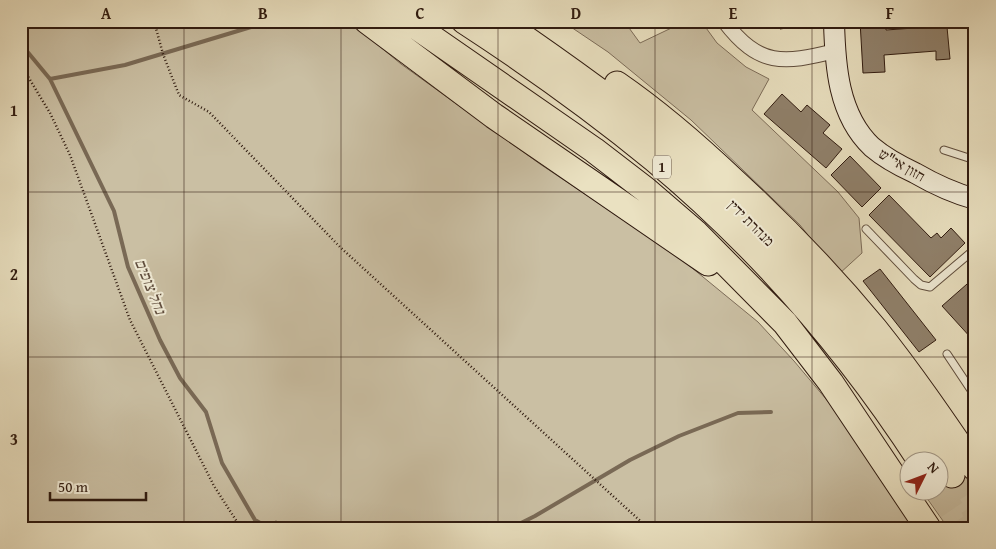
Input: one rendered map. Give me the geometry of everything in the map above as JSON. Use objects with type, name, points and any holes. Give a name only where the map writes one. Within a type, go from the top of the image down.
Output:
[{"type":"highway","points":[[367,21],[494,116],[705,260],[729,281],[832,383]]},
{"type":"highway","points":[[408,21],[580,140],[646,190],[696,233],[785,322],[832,383],[928,528]]},
{"type":"highway","name":"מנהרת ידין","points":[[464,21],[545,75],[602,117],[655,160],[750,248],[834,343],[873,394],[913,452]]},
{"type":"highway","name":"מנהרת ידין","points":[[500,21],[585,81],[668,145],[717,189],[808,282],[849,331],[927,435],[963,471]]},
{"type":"highway","points":[[524,21],[650,108],[696,146],[774,218],[875,330],[916,383],[963,471]]},
{"type":"street","points":[[724,21],[737,38],[763,56],[778,60],[794,60],[835,51]]},
{"type":"street","name":"חזון אי\"ש","points":[[834,21],[837,72],[846,106],[855,125],[872,146],[888,158],[927,180],[975,200]]},
{"type":"lane","points":[[944,150],[975,160]]},
{"type":"lane","points":[[866,229],[914,280],[930,287],[975,249]]},
{"type":"lane","points":[[947,354],[975,396]]},
{"type":"path","points":[[151,21],[155,25],[163,54],[179,95],[209,112],[340,247],[648,528]]},
{"type":"path","points":[[21,65],[50,113],[70,156],[130,320],[214,486],[241,528]]},
{"type":"path","points":[[272,528],[278,519]]},
{"type":"shaded area","points":[[21,21],[349,21],[401,64],[540,164],[675,254],[758,322],[831,405],[913,528],[21,528]]},
{"type":"shaded area","points":[[562,21],[624,21],[640,43],[686,21],[701,21],[717,43],[746,67],[769,79],[752,110],[838,192],[859,218],[862,253],[839,274],[800,225],[691,120],[608,52]]},
{"type":"shaded area","points":[[964,472],[975,489],[975,528],[948,528],[930,502],[948,502],[948,481]]},
{"type":"building","points":[[779,21],[806,21],[806,25],[780,29]]},
{"type":"building","points":[[860,21],[886,21],[886,30],[928,27],[927,21],[951,21],[952,27],[947,27],[950,59],[936,60],[936,51],[884,55],[885,72],[863,73]]},
{"type":"building","points":[[782,94],[801,112],[807,105],[830,125],[823,133],[842,149],[826,168],[764,114]]},
{"type":"building","points":[[850,156],[881,188],[862,207],[831,175]]},
{"type":"building","points":[[889,195],[931,238],[937,233],[941,238],[951,228],[965,243],[930,277],[869,215]]},
{"type":"building","points":[[880,269],[936,340],[919,352],[863,281]]},
{"type":"building","points":[[975,277],[975,336],[972,339],[942,306]]},
{"type":"waterway","points":[[50,79],[125,65],[251,27]]},
{"type":"waterway","name":"נחל צופים","points":[[21,44],[50,79],[114,211],[128,267],[160,340],[180,378],[206,412],[222,463],[255,520],[269,528]]},
{"type":"waterway","points":[[511,528],[630,460],[679,436],[738,413],[771,412]]},
{"type":"waterway","points":[[250,528],[255,520]]},
{"type":"tunnel","points":[[952,475],[975,511]]},
{"type":"tunnel","points":[[947,502],[964,528]]}]
